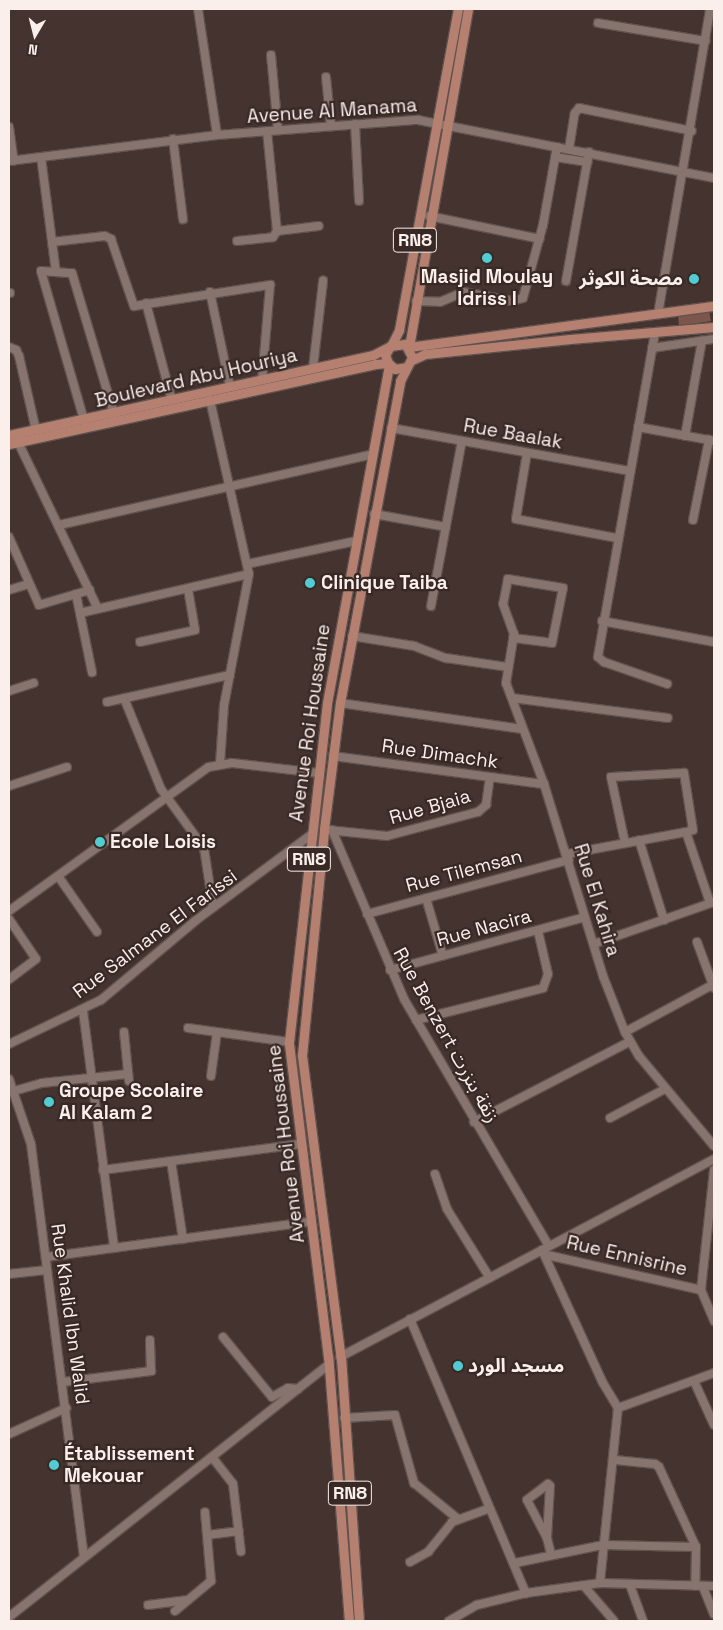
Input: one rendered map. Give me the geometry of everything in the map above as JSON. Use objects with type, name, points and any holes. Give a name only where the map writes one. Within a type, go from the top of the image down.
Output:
[{"type":"main road","name":"RN8","points":[[388,364],[386,355],[400,322],[458,9]]},
{"type":"main road","name":"RN8","points":[[409,363],[409,347],[429,216],[468,9]]},
{"type":"main road","points":[[390,346],[401,343],[409,347],[714,306]]},
{"type":"main road","points":[[388,364],[395,369],[434,353],[714,327]]},
{"type":"main road","name":"Boulevard Abu Houriya","points":[[9,435],[114,414],[262,380],[373,354],[390,346]]},
{"type":"main road","name":"Avenue Roi Houssaine","points":[[358,1621],[340,1359],[302,1055],[328,830],[333,756],[340,703],[400,381],[409,363]]},
{"type":"main road","name":"Boulevard Abu Houriya","points":[[9,444],[210,400],[388,364]]},
{"type":"main road","name":"Avenue Roi Houssaine","points":[[349,1621],[329,1363],[300,1144],[289,1042],[318,773],[335,654],[388,364]]},
{"type":"main road","points":[[329,1363],[340,1359]]},
{"type":"street","points":[[198,9],[217,134]]},
{"type":"street","points":[[658,314],[692,131],[710,9]]},
{"type":"street","points":[[598,23],[706,41]]},
{"type":"street","points":[[271,55],[278,130]]},
{"type":"street","points":[[326,77],[331,126]]},
{"type":"street","points":[[569,149],[575,113],[579,108],[692,131]]},
{"type":"street","name":"Avenue Al Manama","points":[[11,161],[217,134],[418,120],[714,178]]},
{"type":"street","points":[[355,124],[360,201]]},
{"type":"street","points":[[9,127],[11,161]]},
{"type":"street","points":[[237,242],[273,237],[277,231],[267,131]]},
{"type":"street","points":[[173,139],[183,219]]},
{"type":"street","points":[[416,301],[440,302],[463,292],[518,301],[523,298],[540,239],[557,147]]},
{"type":"street","points":[[566,281],[589,152]]},
{"type":"street","points":[[42,157],[56,272]]},
{"type":"street","points":[[555,157],[588,162]]},
{"type":"street","points":[[429,216],[540,239]]},
{"type":"street","points":[[277,231],[319,226]]},
{"type":"street","points":[[52,242],[102,237],[111,239],[132,304],[270,285],[262,380]]},
{"type":"street","points":[[84,420],[41,271],[72,273],[114,414]]},
{"type":"street","points":[[313,368],[323,281]]},
{"type":"street","points":[[210,292],[230,387]]},
{"type":"street","points":[[146,303],[172,401]]},
{"type":"street","points":[[654,333],[602,621],[598,657],[600,661],[667,684]]},
{"type":"street","points":[[652,348],[714,339]]},
{"type":"street","points":[[684,436],[702,341]]},
{"type":"street","points":[[9,347],[16,350],[19,356],[36,430]]},
{"type":"street","points":[[210,400],[249,574],[221,727],[220,764]]},
{"type":"street","points":[[638,427],[712,440],[693,520]]},
{"type":"street","name":"Rue Baalak","points":[[391,428],[629,471]]},
{"type":"street","points":[[431,606],[462,441]]},
{"type":"street","points":[[18,442],[98,609]]},
{"type":"street","points":[[527,453],[516,519],[617,538]]},
{"type":"street","points":[[59,525],[373,454]]},
{"type":"street","points":[[374,514],[446,527]]},
{"type":"street","points":[[9,537],[39,605],[90,590]]},
{"type":"street","points":[[247,564],[356,540]]},
{"type":"street","points":[[80,613],[249,574]]},
{"type":"street","points":[[508,579],[563,588],[552,643],[513,638],[503,604],[508,579]]},
{"type":"street","points":[[9,590],[29,584]]},
{"type":"street","points":[[140,642],[195,630],[188,588]]},
{"type":"street","points":[[76,594],[92,672]]},
{"type":"street","points":[[602,621],[714,642]]},
{"type":"street","points":[[352,636],[414,646],[446,658],[508,667]]},
{"type":"street","name":"Rue El Kahira","points":[[513,638],[506,682],[544,784],[585,917],[625,1032],[629,1042],[665,1089],[714,1146]]},
{"type":"street","points":[[107,702],[230,675]]},
{"type":"street","points":[[9,691],[34,683]]},
{"type":"street","points":[[124,698],[161,789],[168,796],[204,848],[213,907]]},
{"type":"street","points":[[512,698],[668,718]]},
{"type":"street","points":[[340,703],[522,729]]},
{"type":"street","name":"Rue Dimachk","points":[[333,756],[544,784]]},
{"type":"street","points":[[9,911],[199,774],[220,764],[318,773]]},
{"type":"street","points":[[9,786],[67,767]]},
{"type":"street","name":"Rue Tilemsan","points":[[367,914],[568,857],[694,829],[684,773],[613,776],[611,782],[625,843]]},
{"type":"street","name":"Rue Bjaia","points":[[328,830],[387,836],[478,812],[486,805],[490,777]]},
{"type":"street","name":"Rue Benzert زنقة بنزرت","points":[[328,830],[367,914],[390,970],[416,1020],[546,1250],[603,1383],[618,1408]]},
{"type":"street","points":[[594,944],[712,902],[686,832]]},
{"type":"street","name":"Rue Salmane El Farissi","points":[[9,1044],[83,1011],[125,982],[213,907],[312,834]]},
{"type":"street","points":[[639,840],[664,920]]},
{"type":"street","points":[[58,876],[97,932]]},
{"type":"street","points":[[426,898],[442,956]]},
{"type":"street","name":"Rue Nacira","points":[[390,970],[585,917]]},
{"type":"street","points":[[9,919],[36,959],[9,979]]},
{"type":"street","points":[[416,1020],[543,988],[548,974],[538,930]]},
{"type":"street","points":[[625,1032],[713,986],[697,942]]},
{"type":"street","points":[[83,1011],[114,1248]]},
{"type":"street","points":[[188,1028],[289,1042]]},
{"type":"street","points":[[14,1090],[42,1083],[93,1078],[129,1078],[124,1032]]},
{"type":"street","points":[[211,1076],[217,1032]]},
{"type":"street","points":[[474,1122],[629,1042]]},
{"type":"street","name":"Rue Khalid Ibn Walid","points":[[9,1080],[31,1144],[84,1556]]},
{"type":"street","points":[[610,1118],[665,1089]]},
{"type":"street","points":[[103,1170],[300,1144]]},
{"type":"street","points":[[340,1359],[410,1319],[546,1250],[714,1160]]},
{"type":"street","points":[[172,1161],[183,1239]]},
{"type":"street","points":[[714,1170],[701,1290],[714,1321]]},
{"type":"street","points":[[435,1174],[447,1209],[490,1278]]},
{"type":"street","points":[[46,1257],[310,1222]]},
{"type":"street","points":[[705,1240],[714,1237]]},
{"type":"street","name":"Rue Ennisrine","points":[[546,1250],[701,1290]]},
{"type":"street","points":[[9,1274],[47,1270]]},
{"type":"street","points":[[410,1319],[490,1508],[516,1563],[526,1593]]},
{"type":"street","points":[[223,1337],[272,1398],[288,1388],[298,1389]]},
{"type":"street","points":[[63,1382],[151,1371],[150,1340]]},
{"type":"street","points":[[9,1617],[329,1363]]},
{"type":"street","points":[[600,1583],[603,1545],[615,1460],[618,1408],[694,1382],[714,1373]]},
{"type":"street","points":[[694,1382],[714,1425]]},
{"type":"street","points":[[9,1434],[66,1408]]},
{"type":"street","points":[[344,1418],[395,1415],[414,1483],[458,1519]]},
{"type":"street","points":[[212,1457],[233,1484],[241,1552]]},
{"type":"street","points":[[615,1460],[655,1464],[659,1467],[696,1547],[699,1587],[714,1614]]},
{"type":"street","points":[[547,1538],[550,1486],[548,1484],[527,1500],[547,1538],[551,1554]]},
{"type":"street","points":[[410,1562],[428,1552],[445,1528],[458,1519],[490,1508]]},
{"type":"street","points":[[175,1611],[210,1580],[205,1512]]},
{"type":"street","points":[[207,1535],[239,1531]]},
{"type":"street","points":[[516,1563],[551,1554],[603,1545],[696,1547]]},
{"type":"street","points":[[449,1621],[477,1606],[526,1593],[600,1583],[714,1586]]},
{"type":"street","points":[[630,1584],[643,1621]]},
{"type":"street","points":[[584,1586],[614,1621]]},
{"type":"street","points":[[148,1605],[188,1600]]},
{"type":"street","points":[[174,1602],[176,1621]]},
{"type":"shaded area","points":[[709,311],[711,321],[679,326],[678,315]]},
{"type":"place","name":"Masjid Moulay Idriss I","points":[[487,258]]},
{"type":"place","name":"مصحة الكوثر","points":[[694,279]]},
{"type":"place","name":"Clinique Taiba","points":[[310,583]]},
{"type":"place","name":"Ecole Loisis","points":[[100,842]]},
{"type":"place","name":"Groupe Scolaire Al Kalam 2","points":[[49,1102]]},
{"type":"place","name":"مسجد الورد","points":[[458,1366]]},
{"type":"place","name":"Établissement Mekouar","points":[[54,1465]]}]
